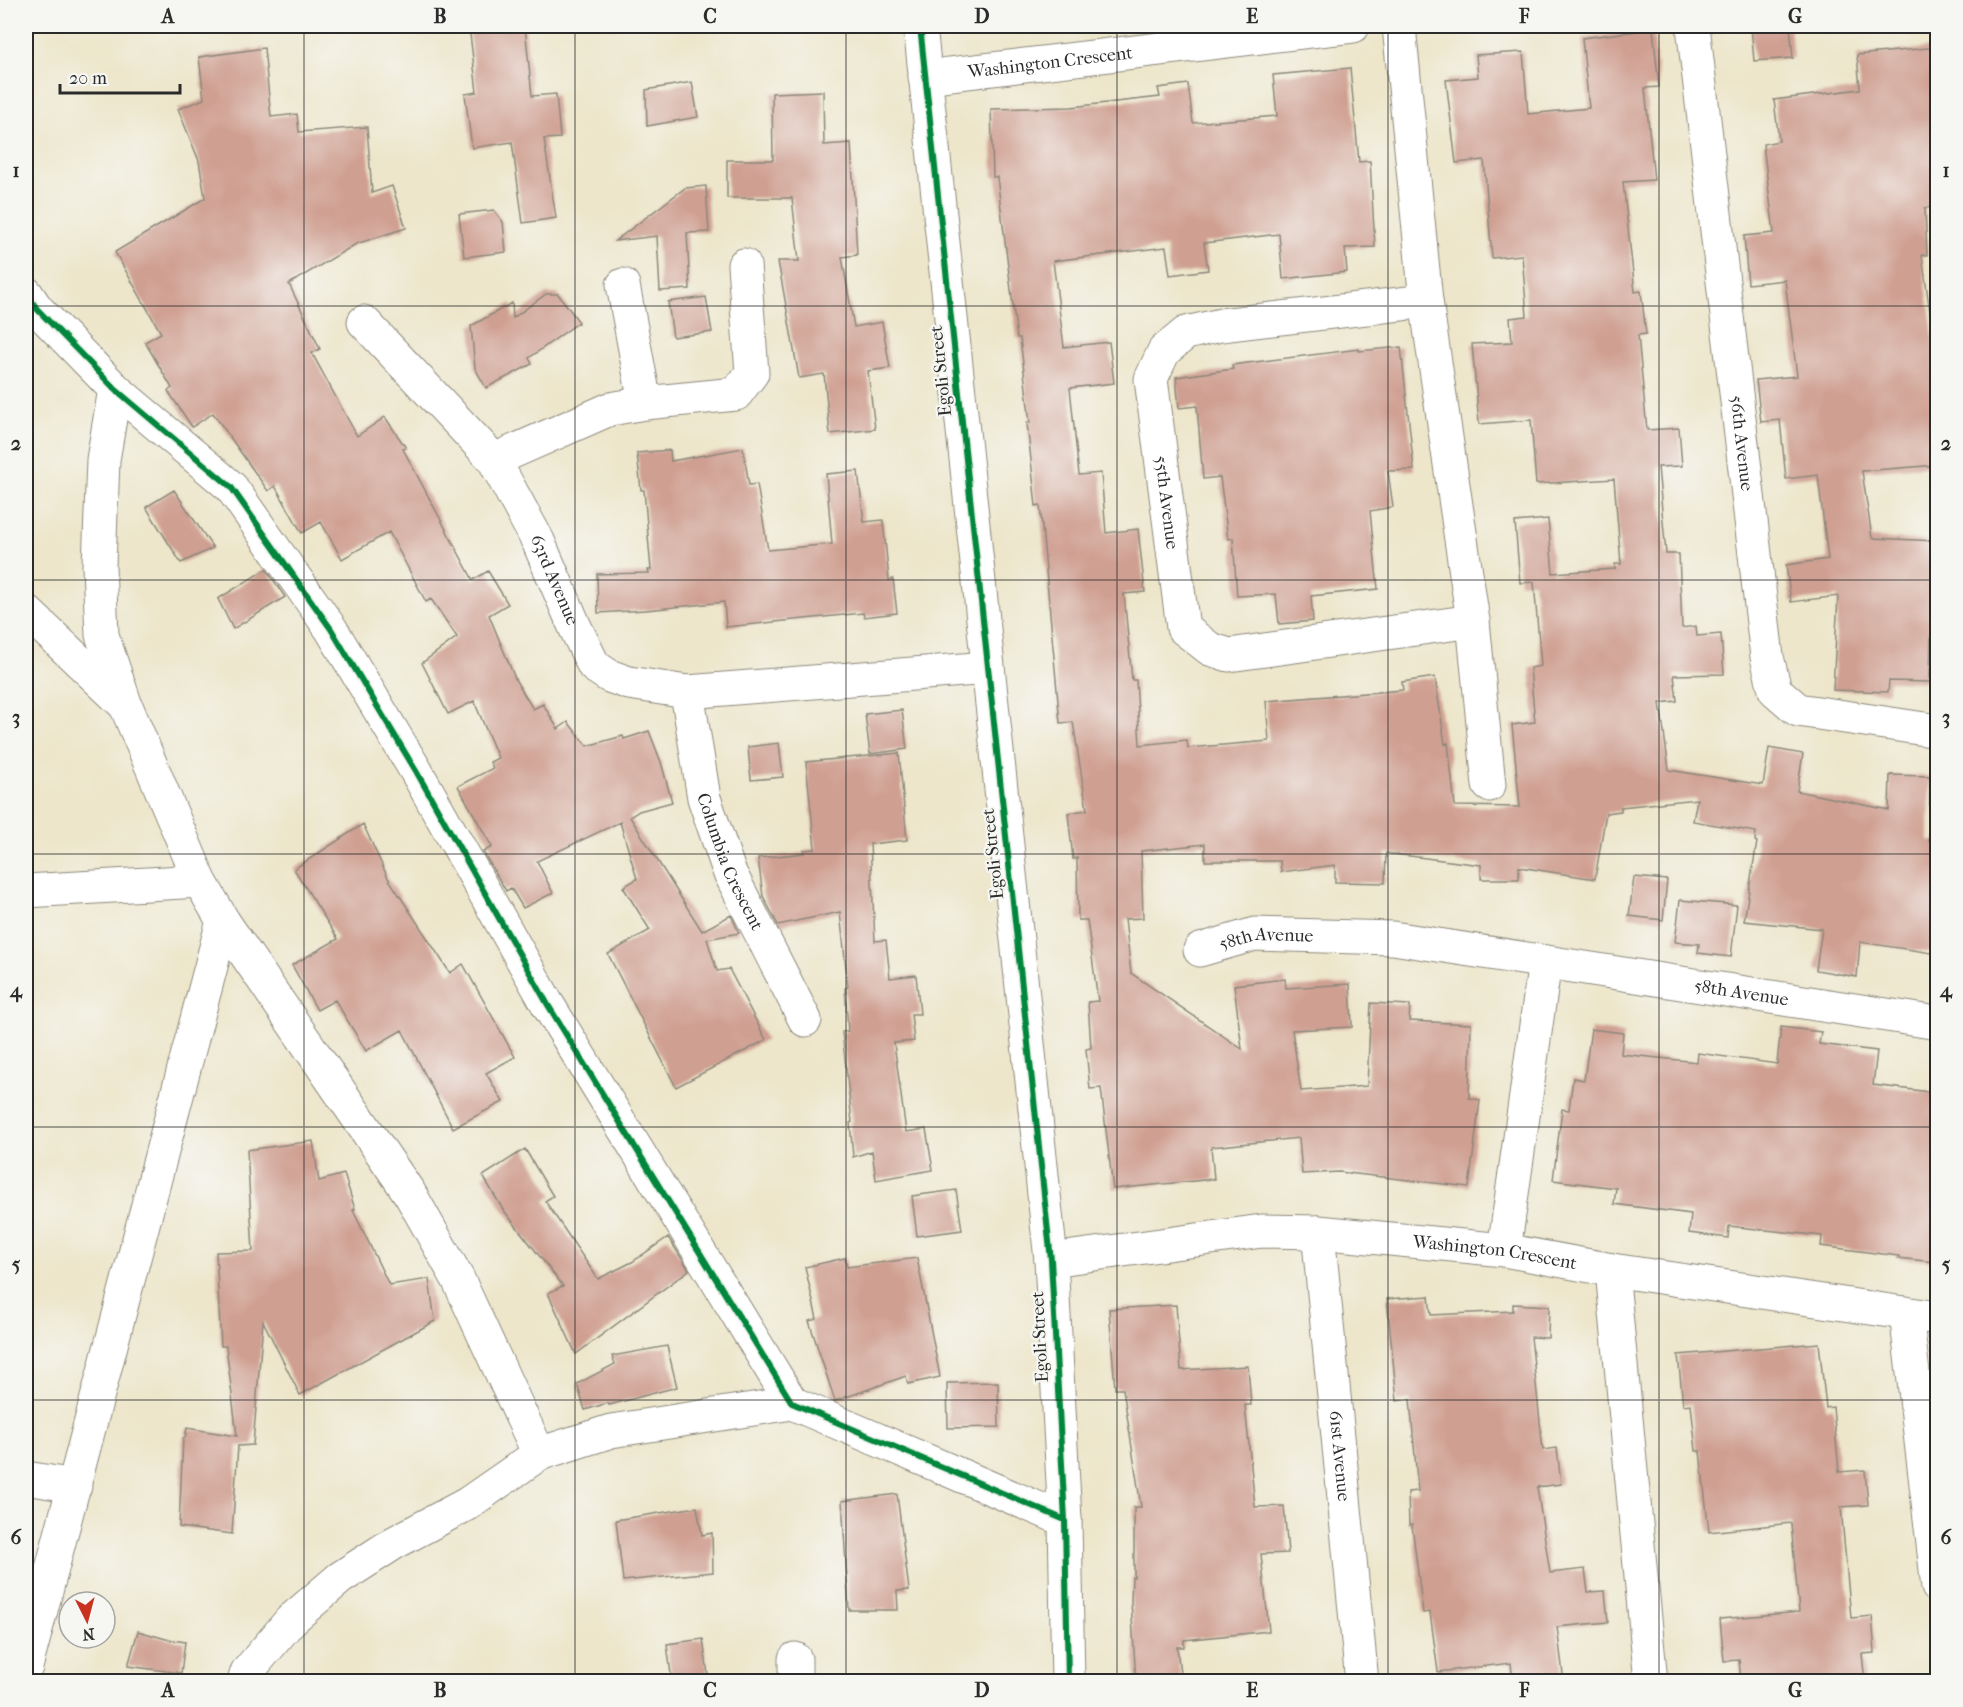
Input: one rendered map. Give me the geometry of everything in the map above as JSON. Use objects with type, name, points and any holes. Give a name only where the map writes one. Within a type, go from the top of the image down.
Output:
[{"type":"street","name":"Egoli Street","points":[[920,26],[1052,1260],[1065,1520],[1068,1682]]},
{"type":"street","name":"Washington Crescent","points":[[926,77],[1123,39],[1353,26]]},
{"type":"street","points":[[1400,26],[1426,301],[1473,621],[1489,785]]},
{"type":"street","name":"56th Avenue","points":[[1693,26],[1767,657],[1775,690],[1798,710],[1938,731]]},
{"type":"street","points":[[494,460],[610,410],[645,402],[736,394],[752,373],[744,265]]},
{"type":"street","points":[[623,285],[645,402]]},
{"type":"street","points":[[26,293],[36,309],[115,389],[231,487],[331,629],[416,771],[548,1005],[792,1403]]},
{"type":"street","name":"55th Avenue","points":[[1426,301],[1221,325],[1186,333],[1164,351],[1150,379],[1183,628],[1210,650],[1229,655],[1473,621]]},
{"type":"street","name":"63rd Avenue","points":[[364,322],[494,460],[538,541],[594,666],[609,676],[629,683],[687,692]]},
{"type":"street","points":[[115,389],[103,460],[99,566],[102,635],[126,706],[200,881],[223,921],[410,1194],[458,1279],[539,1454]]},
{"type":"street","points":[[26,611],[126,706]]},
{"type":"street","points":[[687,692],[988,668]]},
{"type":"street","name":"Columbia Crescent","points":[[687,692],[704,798],[729,871],[805,1020]]},
{"type":"street","points":[[26,891],[200,881]]},
{"type":"street","points":[[26,1667],[223,921]]},
{"type":"street","name":"58th Avenue","points":[[1200,950],[1255,934],[1393,938],[1938,1023]]},
{"type":"street","points":[[1503,1250],[1545,962]]},
{"type":"street","name":"Washington Crescent","points":[[1052,1260],[1262,1231],[1318,1232],[1503,1250],[1612,1270],[1922,1315]]},
{"type":"street","name":"61st Avenue","points":[[1318,1232],[1362,1682]]},
{"type":"street","points":[[1612,1270],[1652,1682]]},
{"type":"street","points":[[1922,1315],[1938,1587]]},
{"type":"street","points":[[244,1682],[247,1672],[291,1620],[340,1578],[394,1543],[467,1504],[539,1454],[611,1431],[792,1403],[1065,1520]]},
{"type":"street","points":[[26,1478],[75,1486]]},
{"type":"building","points":[[469,26],[525,26],[532,96],[556,94],[560,138],[544,139],[556,218],[523,223],[512,142],[472,148],[465,94],[477,92]]},
{"type":"building","points":[[1751,26],[1790,26],[1793,58],[1754,61]]},
{"type":"building","points":[[1653,29],[1659,87],[1645,88],[1654,180],[1623,182],[1635,292],[1641,291],[1646,334],[1638,335],[1647,430],[1679,428],[1682,466],[1658,467],[1666,554],[1679,554],[1682,628],[1696,626],[1697,636],[1721,634],[1724,674],[1674,675],[1677,701],[1660,703],[1669,770],[1763,785],[1769,748],[1803,754],[1797,791],[1889,810],[1890,775],[1930,776],[1929,841],[1938,841],[1938,954],[1860,942],[1857,977],[1816,970],[1822,929],[1744,921],[1757,842],[1755,841],[1756,832],[1693,821],[1697,799],[1621,807],[1621,811],[1606,813],[1595,879],[1519,867],[1519,879],[1481,879],[1481,865],[1386,853],[1385,883],[1335,882],[1335,865],[1281,872],[1280,861],[1205,861],[1205,844],[1141,851],[1143,918],[1125,919],[1131,973],[1242,1049],[1234,985],[1285,979],[1286,988],[1350,984],[1352,1027],[1292,1030],[1301,1091],[1367,1086],[1371,1003],[1410,1005],[1409,1021],[1471,1024],[1469,1098],[1480,1100],[1469,1187],[1339,1172],[1302,1174],[1299,1138],[1211,1147],[1214,1179],[1113,1189],[1101,1088],[1090,1089],[1086,1049],[1091,1048],[1088,1002],[1098,1001],[1087,920],[1078,920],[1077,858],[1073,859],[1068,813],[1087,810],[1073,722],[1060,723],[1040,505],[1036,506],[1027,423],[1030,423],[1020,338],[1017,338],[997,177],[993,177],[991,109],[1071,107],[1160,97],[1158,88],[1188,84],[1193,123],[1277,116],[1273,75],[1350,68],[1359,162],[1370,161],[1375,247],[1345,248],[1347,272],[1283,279],[1279,234],[1204,243],[1208,270],[1170,275],[1166,247],[1053,261],[1064,347],[1109,342],[1114,383],[1070,388],[1079,475],[1101,473],[1106,533],[1138,529],[1145,592],[1124,594],[1132,680],[1136,680],[1140,745],[1187,740],[1188,748],[1269,741],[1266,701],[1403,690],[1402,682],[1435,677],[1445,744],[1448,743],[1455,806],[1520,807],[1512,725],[1535,722],[1530,668],[1541,666],[1534,582],[1520,583],[1515,522],[1548,519],[1553,573],[1615,569],[1615,564],[1621,564],[1614,479],[1536,484],[1531,420],[1479,424],[1472,344],[1512,342],[1510,318],[1527,316],[1522,255],[1492,258],[1484,160],[1456,163],[1446,80],[1478,77],[1476,55],[1523,52],[1528,114],[1589,108],[1582,38]]},
{"type":"building","points":[[1938,47],[1938,206],[1925,208],[1927,255],[1922,255],[1938,370],[1938,465],[1862,471],[1872,538],[1938,541],[1938,636],[1931,635],[1930,682],[1889,681],[1888,692],[1833,690],[1838,596],[1791,602],[1786,565],[1828,559],[1818,475],[1786,479],[1780,420],[1761,422],[1756,380],[1797,376],[1785,280],[1748,284],[1744,236],[1774,233],[1763,144],[1779,141],[1774,100],[1860,89],[1857,55]]},
{"type":"building","points":[[264,48],[271,117],[297,114],[299,132],[367,127],[372,193],[392,186],[406,228],[356,244],[289,284],[320,349],[312,353],[357,436],[385,417],[406,448],[403,449],[473,580],[488,571],[508,604],[489,615],[516,681],[533,709],[543,704],[558,729],[568,722],[587,746],[623,736],[624,739],[649,731],[661,762],[672,802],[639,811],[630,817],[702,931],[731,915],[739,933],[707,939],[717,971],[729,969],[766,1040],[676,1087],[608,954],[650,930],[623,887],[637,879],[620,822],[537,861],[553,893],[523,908],[511,888],[506,891],[483,852],[492,847],[458,786],[493,768],[490,762],[498,758],[474,701],[448,714],[422,663],[457,637],[431,599],[426,602],[389,532],[342,559],[321,522],[302,533],[275,486],[268,491],[213,413],[192,427],[168,391],[172,388],[145,342],[161,333],[115,252],[205,198],[199,161],[178,109],[204,99],[199,57]]},
{"type":"building","points":[[692,82],[698,117],[647,126],[646,90]]},
{"type":"building","points":[[823,91],[824,145],[851,143],[857,255],[842,257],[854,327],[882,322],[890,368],[868,371],[875,429],[830,434],[824,374],[799,378],[778,261],[799,261],[792,198],[727,198],[727,160],[773,160],[772,93]]},
{"type":"building","points":[[706,186],[709,232],[687,233],[690,289],[660,291],[657,236],[615,241],[685,188]]},
{"type":"building","points":[[494,210],[503,222],[506,252],[464,257],[459,214]]},
{"type":"building","points":[[546,294],[558,294],[579,322],[529,358],[532,364],[486,388],[475,368],[471,326],[512,303],[513,318]]},
{"type":"building","points":[[706,297],[712,332],[673,337],[668,302]]},
{"type":"building","points":[[1401,347],[1414,470],[1388,471],[1393,507],[1370,511],[1378,589],[1311,596],[1313,621],[1279,624],[1276,594],[1237,596],[1233,538],[1228,539],[1220,477],[1203,479],[1197,406],[1179,408],[1176,377],[1233,369],[1232,365],[1359,349],[1359,351]]},
{"type":"building","points":[[743,448],[749,485],[757,484],[768,550],[832,544],[826,474],[858,471],[864,522],[883,520],[889,580],[893,579],[897,613],[864,617],[863,613],[726,627],[724,602],[598,613],[597,574],[649,573],[648,570],[651,570],[644,490],[641,490],[637,453],[670,450],[671,461]]},
{"type":"building","points":[[174,490],[213,548],[181,563],[146,507]]},
{"type":"building","points":[[266,569],[285,597],[233,629],[218,599]]},
{"type":"building","points":[[902,710],[907,749],[870,754],[865,714]]},
{"type":"building","points":[[779,743],[783,777],[751,780],[748,747]]},
{"type":"building","points":[[899,753],[907,840],[870,844],[875,941],[886,940],[890,978],[916,975],[920,1014],[911,1014],[914,1041],[894,1043],[906,1132],[926,1129],[933,1170],[876,1180],[872,1151],[853,1157],[850,1123],[852,1122],[842,1032],[848,1031],[845,988],[848,987],[840,912],[778,925],[763,896],[758,858],[804,853],[804,850],[815,849],[806,762]]},
{"type":"building","points":[[363,824],[388,878],[450,973],[463,964],[515,1057],[486,1073],[503,1102],[453,1128],[402,1030],[366,1051],[335,1000],[317,1010],[292,965],[338,939],[294,869]]},
{"type":"building","points":[[1634,877],[1667,880],[1663,920],[1629,916]]},
{"type":"building","points":[[1680,900],[1737,905],[1731,957],[1698,953],[1699,944],[1675,942]]},
{"type":"building","points":[[1781,1027],[1821,1032],[1819,1044],[1877,1051],[1873,1085],[1938,1093],[1938,1237],[1934,1262],[1821,1246],[1822,1236],[1729,1226],[1728,1238],[1689,1233],[1691,1214],[1614,1204],[1616,1188],[1553,1180],[1562,1109],[1569,1110],[1573,1078],[1584,1080],[1591,1029],[1623,1033],[1621,1054],[1697,1062],[1698,1053],[1777,1064]]},
{"type":"building","points":[[313,1141],[319,1181],[344,1174],[355,1209],[353,1210],[389,1285],[429,1279],[435,1321],[300,1395],[263,1321],[253,1445],[238,1446],[232,1534],[179,1527],[183,1438],[185,1438],[187,1428],[237,1436],[226,1346],[221,1346],[216,1252],[253,1251],[247,1150]]},
{"type":"building","points":[[525,1149],[553,1196],[545,1201],[598,1279],[632,1262],[668,1237],[689,1270],[576,1354],[548,1293],[563,1286],[502,1208],[483,1176]]},
{"type":"building","points":[[956,1190],[962,1230],[917,1236],[912,1196]]},
{"type":"building","points":[[845,1258],[847,1267],[917,1258],[940,1377],[908,1384],[906,1376],[835,1401],[809,1321],[817,1319],[805,1267]]},
{"type":"building","points":[[1429,1296],[1431,1315],[1513,1311],[1513,1304],[1549,1306],[1548,1338],[1531,1337],[1543,1450],[1557,1448],[1561,1484],[1537,1487],[1550,1573],[1585,1569],[1588,1592],[1605,1591],[1608,1622],[1557,1627],[1564,1682],[1513,1682],[1511,1663],[1438,1672],[1430,1612],[1423,1613],[1412,1525],[1409,1525],[1408,1492],[1418,1491],[1410,1399],[1397,1401],[1387,1299]]},
{"type":"building","points":[[1176,1305],[1181,1370],[1248,1366],[1251,1405],[1245,1405],[1255,1507],[1284,1506],[1288,1553],[1261,1554],[1269,1631],[1184,1640],[1184,1647],[1177,1647],[1181,1682],[1136,1682],[1131,1601],[1132,1577],[1134,1577],[1134,1507],[1141,1507],[1123,1389],[1115,1389],[1109,1309]]},
{"type":"building","points":[[1819,1343],[1826,1408],[1833,1407],[1839,1472],[1865,1470],[1868,1505],[1841,1507],[1851,1618],[1872,1616],[1875,1653],[1862,1654],[1865,1682],[1741,1682],[1739,1660],[1724,1661],[1720,1619],[1799,1612],[1791,1523],[1709,1532],[1700,1451],[1696,1451],[1691,1404],[1683,1405],[1678,1355]]},
{"type":"building","points":[[667,1346],[677,1387],[585,1410],[577,1384],[615,1364],[612,1356]]},
{"type":"building","points":[[998,1382],[999,1427],[948,1428],[947,1383]]},
{"type":"building","points":[[897,1494],[909,1590],[897,1591],[898,1610],[849,1610],[842,1501]]},
{"type":"building","points":[[697,1507],[702,1535],[712,1533],[713,1572],[623,1581],[616,1520]]},
{"type":"building","points":[[138,1631],[185,1642],[181,1673],[128,1666]]},
{"type":"building","points":[[703,1639],[709,1682],[672,1682],[667,1644]]},
{"type":"cycle path","points":[[920,26],[1051,1260],[1065,1520],[1068,1682]]},
{"type":"cycle path","points":[[26,293],[37,309],[115,389],[231,487],[331,629],[416,771],[548,1005],[792,1403],[1065,1520]]}]
